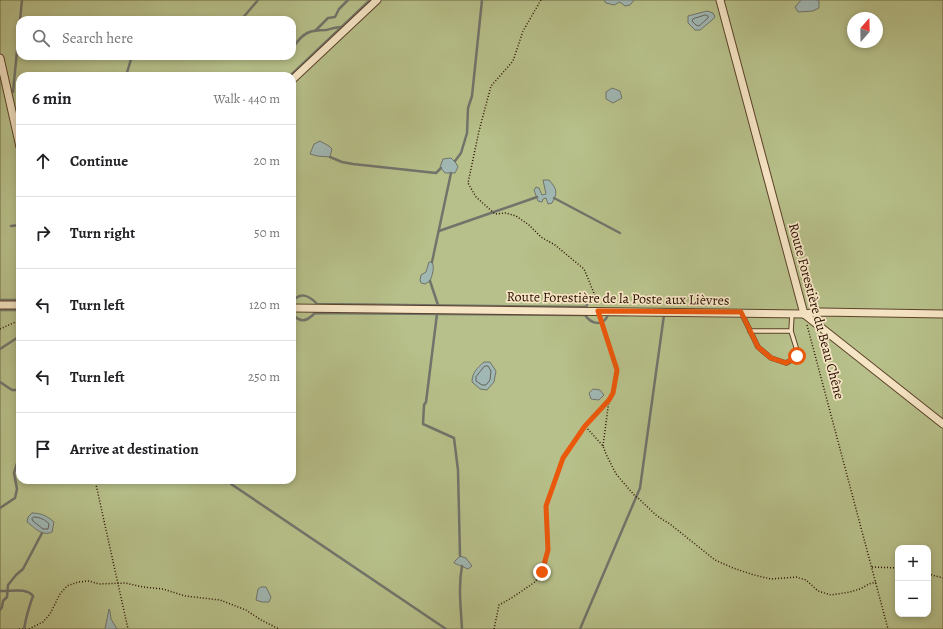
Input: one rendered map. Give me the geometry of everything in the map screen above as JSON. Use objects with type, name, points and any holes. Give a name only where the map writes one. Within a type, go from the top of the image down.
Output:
[{"type":"street","points":[[296,76],[377,0]]},
{"type":"street","name":"Route Forestière du Beau Chêne","points":[[720,0],[804,314]]},
{"type":"street","points":[[0,58],[16,129]]},
{"type":"street","points":[[0,305],[16,305]]},
{"type":"street","name":"Route Forestière de la Poste aux Lièvres","points":[[296,308],[741,312],[804,314],[820,312],[943,314]]},
{"type":"street","points":[[804,314],[943,424]]},
{"type":"lane","points":[[741,312],[758,347],[771,358],[786,363],[797,356],[791,330],[792,313]]},
{"type":"lane","points":[[750,331],[791,330]]},
{"type":"path","points":[[494,629],[499,605],[535,582],[542,572],[548,550],[546,506],[563,458],[585,426],[609,400],[613,393],[617,370],[601,323],[596,298],[584,268],[555,245],[541,237],[529,225],[516,216],[506,213],[495,214],[476,197],[468,183],[479,131],[491,86],[513,61],[523,31],[541,0]]},
{"type":"path","name":"Route Forestière du Beau Chêne","points":[[804,314],[888,629]]},
{"type":"path","points":[[0,329],[16,322]]},
{"type":"path","points":[[603,446],[609,400]]},
{"type":"path","points":[[585,426],[603,446],[616,474],[635,496],[657,516],[670,524],[715,560],[747,573],[771,579],[796,577],[806,580],[818,591],[831,595],[850,592],[876,582]]},
{"type":"path","points":[[96,484],[128,629]]},
{"type":"path","points":[[872,567],[895,568]]},
{"type":"path","points":[[931,575],[943,578]]},
{"type":"path","points":[[29,629],[43,622],[50,614],[60,594],[67,586],[78,582],[88,581],[99,584],[125,583],[163,589],[185,596],[220,600],[246,610],[279,629]]},
{"type":"path","points":[[19,629],[26,629]]},
{"type":"green space","points":[[0,0],[943,0],[943,629],[0,629]]},
{"type":"water","points":[[604,0],[634,0],[630,5],[625,6],[620,2],[614,5],[606,3]]},
{"type":"water","points":[[801,0],[819,1],[819,8],[813,11],[798,12],[795,7]]},
{"type":"water","points":[[707,11],[713,13],[715,17],[700,30],[695,30],[688,23],[688,16]]},
{"type":"water","points":[[612,88],[620,91],[622,98],[613,103],[606,99],[606,92]]},
{"type":"water","points":[[320,141],[332,149],[330,157],[310,154],[314,144]]},
{"type":"water","points":[[451,158],[458,167],[455,173],[445,173],[440,167],[443,159]]},
{"type":"water","points":[[543,180],[549,180],[555,188],[556,193],[552,203],[548,204],[546,198],[543,199],[542,202],[538,201],[534,190],[536,187],[539,188],[542,195],[546,194]]},
{"type":"water","points":[[429,262],[432,262],[433,266],[431,279],[425,284],[421,283],[421,275],[426,272]]},
{"type":"water","points":[[484,362],[490,362],[496,371],[494,382],[487,390],[480,389],[472,382],[475,371]]},
{"type":"water","points":[[593,389],[600,390],[604,395],[599,400],[591,399],[589,393]]},
{"type":"water","points":[[32,513],[44,515],[54,522],[52,532],[42,532],[35,529],[27,522],[28,517]]},
{"type":"water","points":[[460,556],[466,558],[472,566],[468,569],[454,563]]},
{"type":"water","points":[[261,587],[266,587],[271,597],[269,602],[256,600],[258,589]]},
{"type":"water","points":[[109,609],[111,619],[117,629],[105,629]]},
{"type":"waterway","points":[[20,16],[22,0]]},
{"type":"waterway","points":[[244,16],[258,0]]},
{"type":"waterway","points":[[316,30],[328,18],[335,17],[339,9],[348,0]]},
{"type":"waterway","points":[[294,72],[370,0]]},
{"type":"waterway","points":[[455,161],[461,153],[467,133],[468,108],[472,96],[482,0]]},
{"type":"waterway","points":[[296,44],[304,35],[311,31],[342,27]]},
{"type":"waterway","points":[[13,92],[16,60]]},
{"type":"waterway","points":[[127,72],[131,60]]},
{"type":"waterway","points":[[330,157],[342,162],[353,164],[436,173],[441,168]]},
{"type":"waterway","points":[[432,262],[451,173]]},
{"type":"waterway","points":[[439,231],[537,197]]},
{"type":"waterway","points":[[554,198],[620,233]]},
{"type":"waterway","points":[[11,226],[16,225]]},
{"type":"waterway","points":[[430,281],[438,305]]},
{"type":"waterway","points":[[296,298],[304,296],[311,298],[317,304],[586,307],[588,302],[593,299]]},
{"type":"waterway","points":[[0,300],[16,300]]},
{"type":"waterway","points":[[0,310],[16,310]]},
{"type":"waterway","points":[[296,317],[301,320],[306,320],[315,313],[585,315],[590,320],[600,323],[606,319],[608,315],[627,315]]},
{"type":"waterway","points":[[437,314],[426,402],[424,405],[423,424],[454,438],[458,470],[460,556]]},
{"type":"waterway","points":[[580,629],[640,488],[664,315]]},
{"type":"waterway","points":[[0,349],[16,339]]},
{"type":"waterway","points":[[0,382],[12,390],[16,390]]},
{"type":"waterway","points":[[16,466],[14,473],[16,484]]},
{"type":"waterway","points":[[0,508],[15,498],[17,489],[16,484]]},
{"type":"waterway","points":[[231,484],[446,629]]},
{"type":"waterway","points":[[0,610],[3,601],[7,597],[8,585],[23,569],[42,533]]},
{"type":"waterway","points":[[462,566],[460,590],[462,629]]},
{"type":"waterway","points":[[0,591],[22,591],[30,593],[33,596],[24,629]]},
{"type":"route","points":[[542,572],[548,550],[546,506],[563,458],[585,426],[609,400],[613,393],[617,370],[598,311],[741,312],[758,347],[771,358],[786,363],[797,356]]}]
